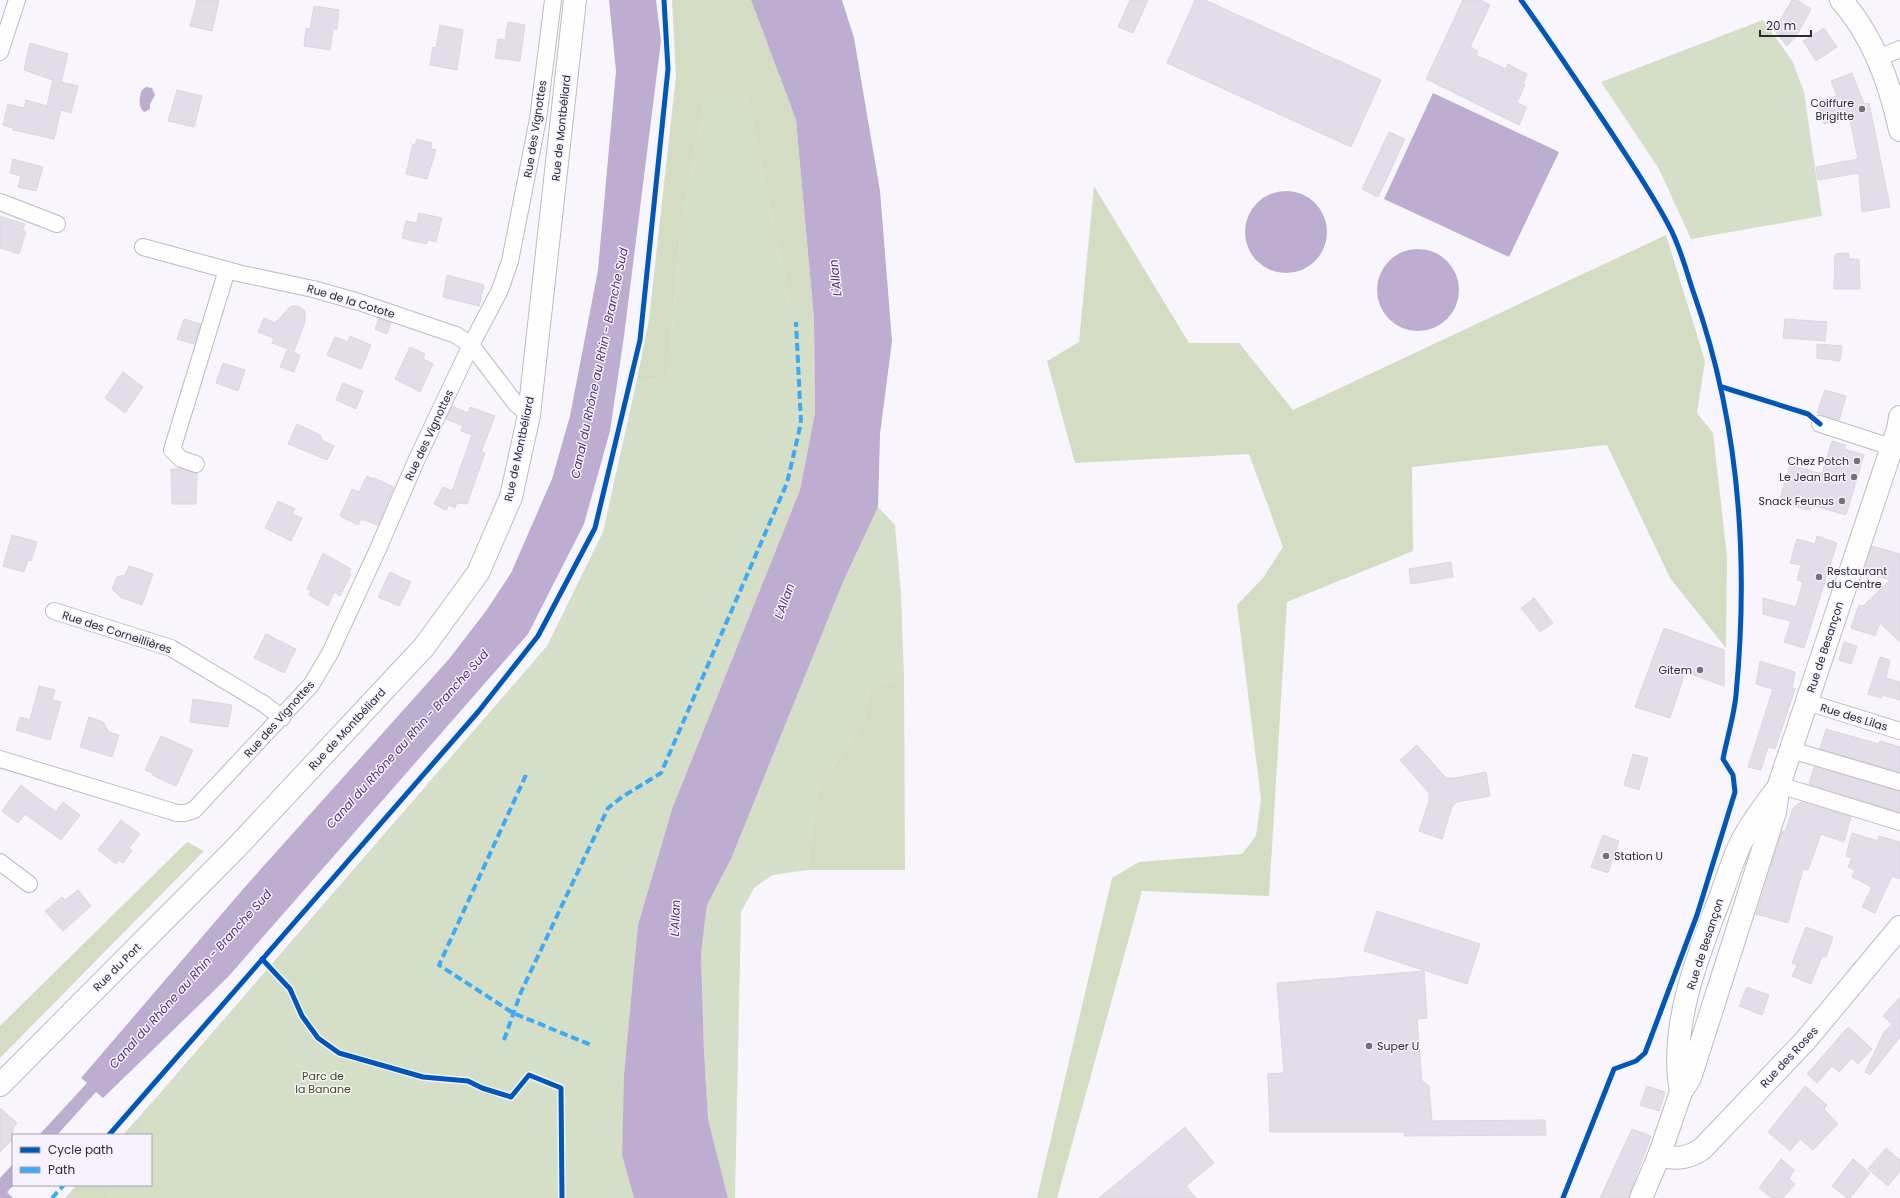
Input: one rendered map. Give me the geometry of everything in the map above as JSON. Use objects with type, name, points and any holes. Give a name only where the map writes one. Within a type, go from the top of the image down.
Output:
[{"type":"main road","name":"Rue de Montbéliard","points":[[235,849],[424,647],[478,573],[511,497],[529,415],[575,0]]},
{"type":"main road","points":[[1841,0],[1855,16],[1878,58],[1900,130]]},
{"type":"main road","name":"Rue de Besançon","points":[[1641,1198],[1659,1156],[1681,1092],[1690,1078],[1775,812],[1779,785],[1897,431]]},
{"type":"main road","name":"Rue de Besançon","points":[[1681,1092],[1678,1074],[1681,1027],[1689,990],[1712,917],[1738,849],[1764,806],[1779,785]]},
{"type":"main road","name":"Rue du Port","points":[[0,1086],[235,849]]},
{"type":"main road","name":"Rue des Roses","points":[[1659,1156],[1675,1158],[1691,1156],[1702,1149],[1805,1041],[1900,926]]},
{"type":"street","points":[[0,52],[3,33],[17,0]]},
{"type":"street","name":"Rue des Vignottes","points":[[0,758],[177,813],[185,814],[194,810],[282,718],[311,685],[330,653],[378,549],[416,461],[500,290],[510,261],[538,119],[553,0]]},
{"type":"street","points":[[1878,58],[1900,49]]},
{"type":"street","points":[[0,202],[57,224]]},
{"type":"street","name":"Rue de la Cotote","points":[[143,247],[227,270],[313,289],[359,302],[456,335],[472,345]]},
{"type":"street","points":[[196,464],[181,459],[172,450],[227,270]]},
{"type":"street","points":[[472,345],[516,404],[529,415]]},
{"type":"street","points":[[1820,424],[1897,431]]},
{"type":"street","name":"Rue des Corneillières","points":[[54,611],[171,648],[264,704],[282,718]]},
{"type":"street","name":"Rue des Lilas","points":[[1807,702],[1900,731]]},
{"type":"street","points":[[1791,750],[1900,782]]},
{"type":"street","points":[[1779,785],[1900,822]]},
{"type":"street","points":[[0,862],[29,884]]},
{"type":"green space","points":[[672,0],[751,0],[796,120],[814,319],[790,304],[747,95],[706,95],[681,225],[668,376],[636,384],[649,320],[676,76]]},
{"type":"green space","points":[[1763,20],[1793,62],[1804,92],[1822,216],[1691,239],[1659,169],[1601,82]]},
{"type":"green space","name":"Parc de la Banane","points":[[706,95],[747,95],[790,304],[814,319],[815,413],[800,490],[672,809],[638,925],[622,1155],[634,1198],[106,1198],[113,1186],[152,1186],[152,1134],[138,1134],[154,1100],[547,646],[603,532],[636,384],[668,376],[681,225]]},
{"type":"green space","points":[[1094,186],[1189,343],[1239,343],[1293,410],[1666,235],[1705,361],[1697,413],[1713,433],[1727,557],[1726,648],[1670,578],[1607,445],[1412,467],[1413,551],[1287,602],[1269,896],[1142,891],[1057,1198],[1037,1198],[1112,878],[1139,862],[1242,854],[1256,836],[1261,799],[1237,605],[1263,578],[1283,547],[1249,454],[1075,463],[1047,361],[1079,342]]},
{"type":"green space","points":[[878,507],[895,525],[901,594],[904,677],[870,688],[863,725],[818,788],[807,870],[772,875],[754,888],[741,912],[735,1198],[728,1198],[708,1119],[701,953],[707,905],[731,859],[843,582]]},
{"type":"green space","points":[[904,677],[905,870],[807,870],[818,788],[863,725],[870,688]]},
{"type":"green space","points":[[187,842],[204,851],[0,1058],[0,1026]]},
{"type":"green space","points":[[154,1100],[138,1134],[124,1134]]},
{"type":"green space","points":[[76,1186],[113,1186],[106,1198],[65,1198]]},
{"type":"water","name":"Canal du Rhône au Rhin - Branche Sud","points":[[609,0],[656,0],[661,41],[624,336],[610,431],[584,524],[528,634],[228,977],[103,1098],[96,1092],[58,1134],[40,1134],[87,1083],[81,1078],[244,888],[449,659],[486,611],[511,573],[552,479],[570,416],[598,270],[616,71]]},
{"type":"water","name":"L'Allan","points":[[751,0],[842,0],[854,38],[880,191],[892,341],[880,434],[878,507],[843,582],[731,859],[707,905],[701,953],[708,1119],[728,1198],[634,1198],[622,1155],[624,1076],[638,925],[672,809],[800,490],[815,413],[814,319],[796,120]]},
{"type":"water","points":[[146,87],[152,88],[155,95],[150,104],[150,109],[144,112],[140,105],[140,96],[142,90]]},
{"type":"water","points":[[1433,93],[1559,152],[1509,257],[1384,199]]},
{"type":"water","points":[[1286,191],[1302,194],[1315,203],[1324,216],[1327,232],[1324,248],[1315,261],[1302,270],[1286,273],[1270,270],[1257,261],[1248,248],[1245,232],[1248,216],[1257,203],[1270,194]]},
{"type":"water","points":[[1410,249],[1426,249],[1441,256],[1452,267],[1459,282],[1459,298],[1456,306],[1447,319],[1434,328],[1426,331],[1410,331],[1395,324],[1384,313],[1377,298],[1377,282],[1384,267],[1395,256]]},
{"type":"water","points":[[12,1165],[13,1186],[7,1192],[13,1198],[0,1198],[0,1178]]},
{"type":"building","points":[[197,0],[219,0],[212,31],[190,26]]},
{"type":"building","points":[[1130,0],[1148,0],[1133,33],[1118,27]]},
{"type":"building","points":[[1195,0],[1205,0],[1381,80],[1351,147],[1167,63]]},
{"type":"building","points":[[1463,0],[1481,0],[1490,5],[1470,47],[1478,51],[1476,55],[1506,69],[1508,64],[1527,74],[1523,84],[1525,85],[1517,103],[1527,107],[1519,125],[1426,79]]},
{"type":"building","points":[[1792,0],[1797,0],[1811,9],[1796,37],[1787,46],[1774,30]]},
{"type":"building","points":[[314,6],[339,10],[337,29],[333,29],[330,50],[304,46],[306,28],[310,29]]},
{"type":"building","points":[[508,22],[525,25],[520,61],[495,58],[498,39],[505,40]]},
{"type":"building","points":[[440,25],[463,30],[457,70],[430,65],[433,47],[436,48]]},
{"type":"building","points":[[1824,28],[1837,47],[1816,61],[1803,41]]},
{"type":"building","points":[[30,43],[68,54],[61,82],[78,86],[71,113],[61,110],[54,139],[13,130],[13,128],[3,125],[8,104],[24,108],[26,100],[47,106],[53,80],[24,70]]},
{"type":"building","points":[[1852,73],[1864,104],[1869,103],[1890,207],[1862,212],[1859,173],[1818,180],[1816,167],[1858,159],[1850,120],[1846,121],[1844,117],[1824,124],[1816,101],[1837,96],[1831,81]]},
{"type":"building","points":[[177,90],[202,96],[194,127],[168,121]]},
{"type":"building","points":[[1389,132],[1405,139],[1378,197],[1362,189]]},
{"type":"building","points":[[417,139],[432,143],[431,149],[436,150],[427,179],[406,174],[413,144],[415,145]]},
{"type":"building","points":[[13,159],[43,167],[36,191],[18,187],[21,176],[10,173]]},
{"type":"building","points":[[419,213],[442,218],[436,242],[428,240],[426,244],[402,238],[406,221],[417,223]]},
{"type":"building","points":[[0,216],[25,224],[22,231],[26,232],[19,254],[0,248]]},
{"type":"building","points":[[1849,253],[1849,259],[1859,259],[1860,289],[1834,289],[1835,254]]},
{"type":"building","points":[[447,275],[484,285],[479,306],[443,297]]},
{"type":"building","points":[[291,306],[298,306],[305,311],[305,322],[294,351],[272,343],[274,338],[258,332],[264,318],[275,323]]},
{"type":"building","points":[[184,319],[201,324],[194,344],[177,339]]},
{"type":"building","points":[[379,319],[391,323],[387,334],[375,329]]},
{"type":"building","points":[[1785,319],[1827,322],[1825,341],[1783,338]]},
{"type":"building","points":[[350,336],[371,345],[361,369],[327,355],[335,337],[348,342]]},
{"type":"building","points":[[1817,344],[1842,346],[1840,361],[1817,358]]},
{"type":"building","points":[[410,347],[425,354],[423,359],[433,364],[420,392],[395,379]]},
{"type":"building","points":[[287,350],[300,355],[294,372],[280,367]]},
{"type":"building","points":[[223,363],[245,370],[238,391],[216,383]]},
{"type":"building","points":[[123,372],[143,387],[125,413],[105,398]]},
{"type":"building","points":[[343,383],[363,391],[356,409],[336,400]]},
{"type":"building","points":[[1825,390],[1846,396],[1839,420],[1817,413]]},
{"type":"building","points":[[452,406],[468,413],[470,407],[495,416],[481,452],[485,453],[467,504],[457,503],[455,508],[449,505],[446,510],[434,504],[443,487],[452,491],[472,435],[461,431],[463,426],[446,419]]},
{"type":"building","points":[[297,424],[320,435],[323,441],[334,446],[327,460],[288,444]]},
{"type":"building","points":[[1832,441],[1846,445],[1844,449],[1864,455],[1846,515],[1811,505],[1809,510],[1779,502],[1790,465],[1822,474]]},
{"type":"building","points":[[171,469],[182,469],[197,473],[196,504],[172,504]]},
{"type":"building","points":[[367,476],[394,487],[378,525],[361,519],[358,525],[340,516],[352,489],[359,492]]},
{"type":"building","points":[[278,501],[295,509],[292,514],[302,518],[291,541],[265,528]]},
{"type":"building","points":[[12,535],[37,542],[31,561],[28,560],[24,572],[3,566]]},
{"type":"building","points":[[1817,536],[1837,543],[1804,648],[1784,642],[1791,621],[1763,614],[1763,598],[1796,607],[1803,582],[1797,580],[1801,565],[1790,563],[1797,539],[1815,544]]},
{"type":"building","points":[[1872,546],[1900,554],[1900,642],[1880,623],[1875,636],[1851,628],[1859,605],[1863,606],[1890,580],[1864,572]]},
{"type":"building","points":[[323,553],[351,569],[349,573],[351,574],[340,596],[334,592],[328,606],[309,595],[311,591],[307,589]]},
{"type":"building","points":[[1451,562],[1453,577],[1411,584],[1409,569]]},
{"type":"building","points":[[129,566],[153,574],[142,605],[120,597],[112,589],[117,577],[125,575]]},
{"type":"building","points":[[390,572],[411,582],[399,606],[378,597]]},
{"type":"building","points":[[1534,598],[1553,623],[1540,632],[1521,608]]},
{"type":"building","points":[[1664,628],[1724,650],[1724,686],[1685,672],[1670,718],[1635,707]]},
{"type":"building","points":[[266,634],[296,649],[284,673],[254,658]]},
{"type":"building","points":[[1844,642],[1857,646],[1851,664],[1839,660]]},
{"type":"building","points":[[1880,657],[1890,660],[1886,678],[1900,682],[1900,700],[1882,695],[1881,698],[1868,694]]},
{"type":"building","points":[[1760,661],[1795,672],[1792,688],[1795,689],[1775,749],[1768,747],[1761,770],[1748,767],[1773,689],[1756,684]]},
{"type":"building","points":[[39,686],[55,690],[52,700],[61,702],[50,740],[16,730],[20,717],[30,720]]},
{"type":"building","points":[[193,699],[232,705],[228,727],[190,722]]},
{"type":"building","points":[[89,717],[103,722],[109,732],[119,735],[112,757],[80,747]]},
{"type":"building","points":[[1826,729],[1879,744],[1880,741],[1900,747],[1900,772],[1820,749]]},
{"type":"building","points":[[161,736],[193,750],[176,786],[152,775],[153,773],[145,770]]},
{"type":"building","points":[[1417,745],[1446,778],[1456,778],[1486,772],[1490,796],[1457,802],[1452,807],[1442,839],[1419,831],[1429,801],[1429,793],[1400,760]]},
{"type":"building","points":[[1633,754],[1648,758],[1639,790],[1624,785]]},
{"type":"building","points":[[1814,767],[1900,791],[1900,812],[1809,784]]},
{"type":"building","points":[[21,785],[56,812],[63,802],[80,815],[61,840],[25,814],[18,823],[2,811]]},
{"type":"building","points":[[1801,802],[1851,817],[1844,842],[1821,834],[1808,870],[1803,869],[1788,923],[1756,914],[1782,831],[1785,832],[1793,808]]},
{"type":"building","points":[[121,820],[140,834],[129,848],[132,851],[123,863],[119,860],[116,864],[98,850]]},
{"type":"building","points":[[1852,833],[1878,841],[1879,836],[1900,842],[1900,879],[1892,876],[1875,913],[1862,907],[1872,887],[1852,877],[1855,870],[1848,867],[1852,858],[1846,856]]},
{"type":"building","points":[[1603,835],[1619,841],[1608,873],[1591,867]]},
{"type":"building","points":[[78,890],[91,906],[63,931],[45,911],[62,897],[65,900]]},
{"type":"building","points":[[1377,911],[1480,944],[1467,984],[1364,951]]},
{"type":"building","points":[[1806,927],[1833,937],[1826,957],[1822,956],[1811,984],[1792,976],[1797,965],[1792,963]]},
{"type":"building","points":[[1424,971],[1427,1018],[1417,1019],[1422,1081],[1429,1086],[1432,1121],[1545,1120],[1546,1135],[1404,1136],[1404,1132],[1270,1132],[1268,1074],[1284,1073],[1277,983]]},
{"type":"building","points":[[1747,987],[1769,995],[1762,1015],[1739,1006]]},
{"type":"building","points":[[1900,997],[1900,1037],[1870,1075],[1865,1072],[1884,1032],[1892,1024],[1883,1016]]},
{"type":"building","points":[[1848,1027],[1872,1049],[1858,1064],[1852,1058],[1839,1072],[1832,1066],[1817,1083],[1807,1074]]},
{"type":"building","points":[[1647,1086],[1665,1092],[1659,1111],[1640,1105]]},
{"type":"building","points":[[1805,1086],[1827,1105],[1824,1109],[1838,1124],[1813,1150],[1800,1139],[1790,1151],[1768,1132]]},
{"type":"building","points":[[0,1108],[17,1123],[13,1128],[12,1140],[0,1152]]},
{"type":"building","points":[[1185,1127],[1214,1163],[1186,1186],[1196,1198],[1099,1198]]},
{"type":"building","points":[[1632,1129],[1651,1136],[1628,1198],[1600,1198]]},
{"type":"building","points":[[1886,1148],[1900,1160],[1900,1171],[1888,1186],[1868,1169]]},
{"type":"building","points":[[1781,1159],[1794,1170],[1789,1179],[1795,1184],[1783,1198],[1772,1198],[1759,1188]]},
{"type":"building","points":[[1853,1159],[1870,1173],[1850,1198],[1847,1198],[1832,1186]]},
{"type":"marked path","points":[[504,1040],[521,992],[608,808],[622,797],[661,773],[787,483],[801,423],[796,322]]},
{"type":"marked path","points":[[526,775],[439,965],[513,1013],[591,1045]]},
{"type":"marked path","points":[[52,1198],[63,1186]]},
{"type":"cycle path","points":[[110,1134],[478,712],[538,636],[595,528],[640,340],[668,69],[664,0]]},
{"type":"cycle path","points":[[1521,0],[1641,178],[1673,234],[1709,340],[1721,389],[1737,490],[1740,541],[1740,644],[1735,703],[1723,759],[1733,775],[1735,792],[1697,915],[1645,1053],[1636,1061],[1614,1069],[1563,1198]]},
{"type":"cycle path","points":[[1722,387],[1808,414],[1820,424]]},
{"type":"cycle path","points":[[262,959],[290,989],[302,1016],[318,1038],[339,1053],[423,1077],[468,1081],[482,1088],[511,1097],[529,1075],[561,1088],[562,1198]]},
{"type":"place","name":"Coiffure Brigitte","points":[[1862,109]]},
{"type":"place","name":"Chez Potch","points":[[1857,461]]},
{"type":"place","name":"Le Jean Bart","points":[[1854,477]]},
{"type":"place","name":"Snack Feunus","points":[[1842,501]]},
{"type":"place","name":"Restaurant du Centre","points":[[1819,577]]},
{"type":"place","name":"Gitem","points":[[1700,670]]},
{"type":"place","name":"Station U","points":[[1606,856]]},
{"type":"place","name":"Super U","points":[[1369,1046]]}]
